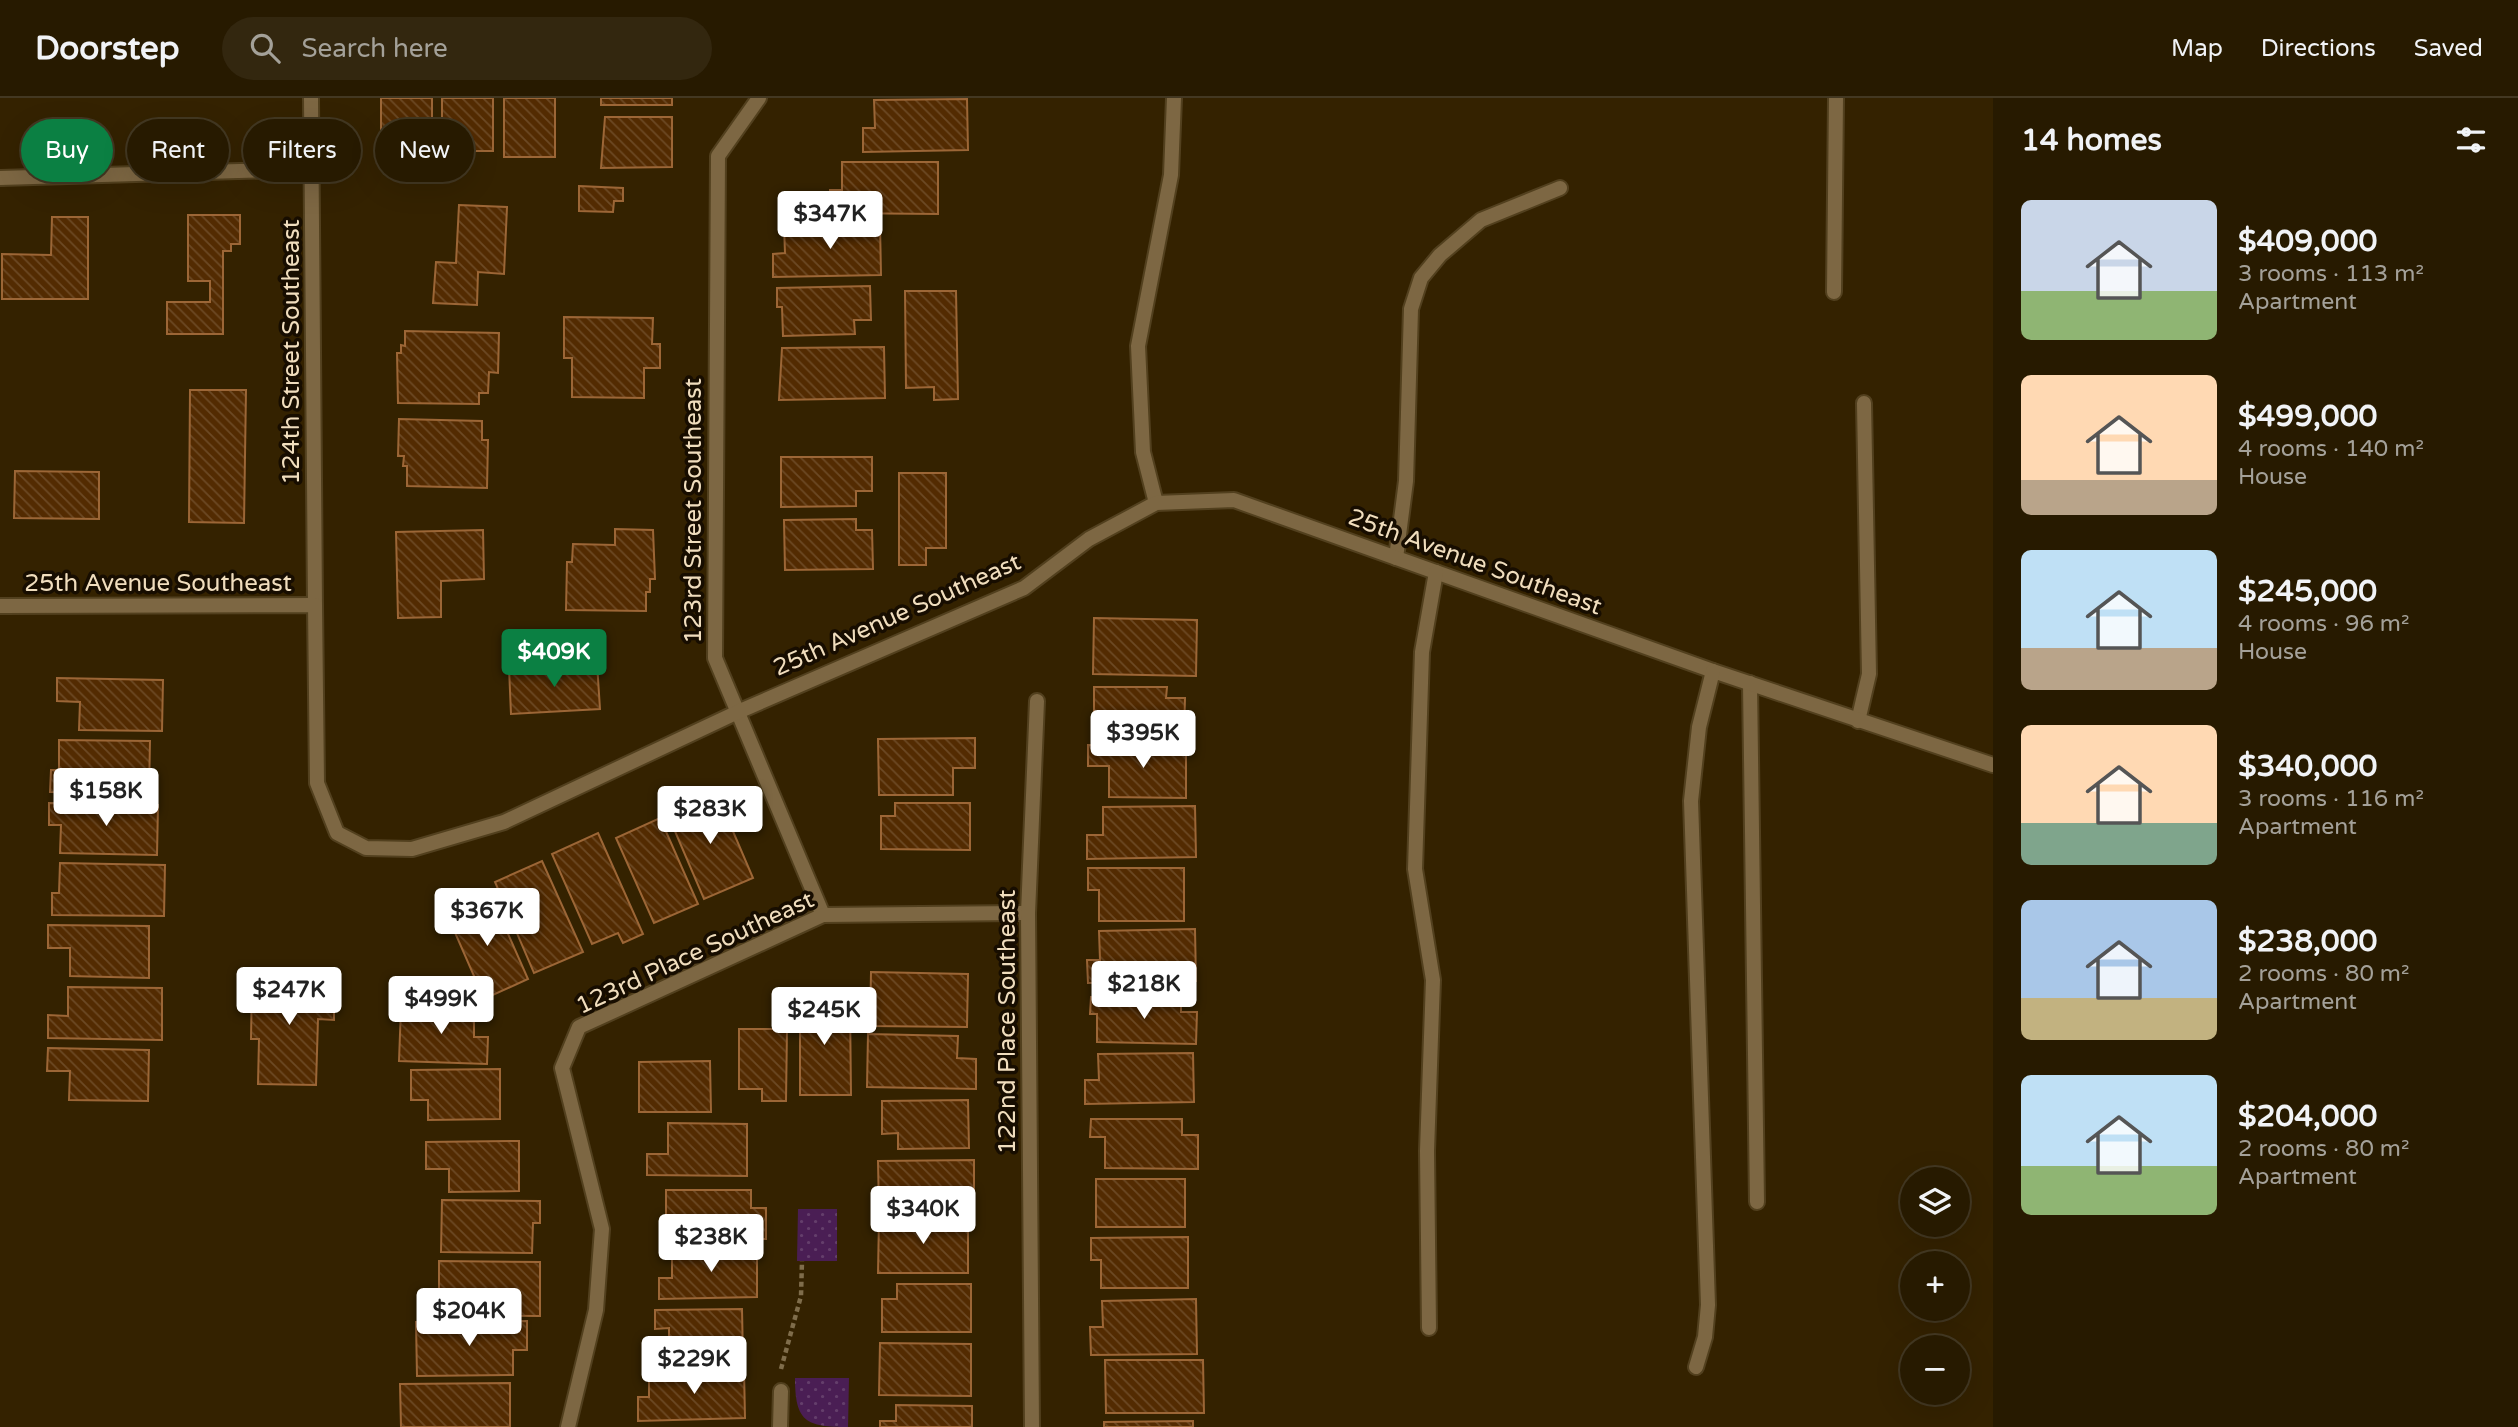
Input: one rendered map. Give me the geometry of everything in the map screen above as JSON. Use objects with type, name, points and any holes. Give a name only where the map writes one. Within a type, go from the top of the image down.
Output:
[{"type":"street","name":"124th Street Southeast","points":[[311,98],[311,119]]},
{"type":"street","name":"123rd Street Southeast","points":[[759,98],[718,156],[715,658],[740,712],[823,915]]},
{"type":"street","points":[[1156,503],[1143,453],[1138,346],[1171,175],[1174,98]]},
{"type":"street","points":[[1834,292],[1836,98]]},
{"type":"street","points":[[0,178],[243,171]]},
{"type":"street","name":"124th Street Southeast","points":[[312,182],[315,605]]},
{"type":"street","points":[[1396,558],[1406,481],[1411,309],[1421,278],[1440,256],[1481,220],[1560,188]]},
{"type":"street","points":[[1858,721],[1869,674],[1864,403]]},
{"type":"street","name":"25th Avenue Southeast","points":[[0,606],[315,605],[317,783],[337,833],[366,848],[412,849],[504,822],[740,712],[1024,588],[1089,539],[1156,503],[1234,500],[1713,671],[1993,765]]},
{"type":"street","points":[[1429,1328],[1427,1151],[1433,980],[1415,869],[1422,652],[1436,572]]},
{"type":"street","points":[[1696,1367],[1705,1337],[1708,1305],[1691,802],[1699,727],[1713,671]]},
{"type":"street","points":[[1750,683],[1757,1202]]},
{"type":"street","name":"122nd Place Southeast","points":[[1032,1427],[1028,913],[1037,701]]},
{"type":"street","name":"123rd Place Southeast","points":[[568,1427],[596,1310],[602,1229],[562,1068],[579,1027],[823,915],[1028,913]]},
{"type":"street","points":[[780,1427],[781,1391]]},
{"type":"path","points":[[781,1391],[781,1370],[801,1296],[802,1261]]},
{"type":"shaded area","points":[[798,1209],[837,1209],[837,1261],[797,1261]]},
{"type":"shaded area","points":[[795,1378],[849,1378],[848,1427],[822,1426],[806,1419],[797,1404]]},
{"type":"building","points":[[381,98],[432,98],[432,119],[381,119]]},
{"type":"building","points":[[442,98],[493,98],[493,151],[474,151],[474,119],[442,119]]},
{"type":"building","points":[[504,98],[555,98],[555,157],[504,157]]},
{"type":"building","points":[[601,98],[672,98],[672,105],[601,105]]},
{"type":"building","points":[[967,99],[968,150],[863,152],[863,128],[875,128],[874,100]]},
{"type":"building","points":[[605,117],[672,117],[672,167],[601,168]]},
{"type":"building","points":[[842,162],[938,162],[938,214],[830,213],[830,190],[842,190]]},
{"type":"building","points":[[579,186],[623,188],[623,201],[614,201],[613,212],[579,211]]},
{"type":"building","points":[[459,205],[507,207],[504,274],[478,272],[477,305],[433,303],[436,262],[456,263]]},
{"type":"building","points":[[188,215],[240,215],[240,244],[231,244],[231,251],[223,251],[223,334],[167,334],[167,302],[210,302],[210,281],[188,281]]},
{"type":"building","points":[[52,217],[88,217],[88,299],[2,299],[2,254],[51,255]]},
{"type":"building","points":[[880,224],[881,275],[773,277],[773,254],[785,253],[784,226]]},
{"type":"building","points":[[870,286],[871,320],[854,320],[855,334],[783,336],[782,307],[777,307],[777,288]]},
{"type":"building","points":[[905,291],[956,291],[958,399],[934,400],[934,387],[906,388]]},
{"type":"building","points":[[564,317],[653,318],[652,344],[660,344],[660,368],[644,368],[644,398],[572,397],[572,358],[564,358]]},
{"type":"building","points":[[405,331],[499,333],[498,373],[489,372],[488,393],[479,393],[479,404],[398,403],[397,353],[401,353],[401,345],[405,346]]},
{"type":"building","points":[[884,347],[885,398],[779,400],[782,348]]},
{"type":"building","points":[[190,390],[246,390],[244,523],[189,522]]},
{"type":"building","points":[[399,419],[482,421],[482,440],[488,440],[487,488],[407,486],[404,456],[398,456]]},
{"type":"building","points":[[781,457],[872,457],[872,491],[856,491],[856,506],[781,507]]},
{"type":"building","points":[[15,471],[99,472],[99,519],[14,518]]},
{"type":"building","points":[[899,473],[946,473],[946,548],[926,548],[926,565],[899,565]]},
{"type":"building","points":[[856,519],[856,530],[872,530],[873,569],[785,570],[784,520]]},
{"type":"building","points":[[615,529],[653,530],[655,579],[650,579],[650,592],[646,592],[646,611],[566,610],[567,562],[572,562],[573,544],[615,545]]},
{"type":"building","points":[[483,530],[484,579],[441,581],[441,617],[398,618],[396,532]]},
{"type":"building","points":[[1094,618],[1197,620],[1196,676],[1093,674]]},
{"type":"building","points":[[597,663],[600,709],[511,714],[509,668]]},
{"type":"building","points":[[57,678],[163,680],[162,731],[79,730],[80,702],[57,701]]},
{"type":"building","points":[[1094,687],[1167,687],[1166,698],[1185,698],[1184,735],[1094,734]]},
{"type":"building","points":[[975,738],[975,768],[953,768],[953,795],[879,795],[878,739]]},
{"type":"building","points":[[59,740],[150,741],[149,793],[50,792],[51,770],[59,770]]},
{"type":"building","points":[[1088,745],[1186,746],[1186,798],[1109,797],[1109,766],[1088,766]]},
{"type":"building","points":[[717,794],[753,878],[704,899],[668,815]]},
{"type":"building","points":[[49,803],[158,805],[157,855],[60,853],[61,825],[49,825]]},
{"type":"building","points":[[895,803],[970,803],[970,850],[881,849],[881,816],[895,816]]},
{"type":"building","points":[[1195,806],[1196,857],[1087,859],[1087,835],[1103,835],[1103,807]]},
{"type":"building","points":[[660,818],[698,904],[654,923],[616,838]]},
{"type":"building","points":[[598,833],[643,934],[623,943],[618,933],[592,944],[552,854]]},
{"type":"building","points":[[542,861],[583,952],[534,973],[495,882]]},
{"type":"building","points":[[60,863],[165,865],[164,916],[52,915],[52,893],[59,893]]},
{"type":"building","points":[[1088,868],[1184,868],[1184,921],[1099,921],[1099,890],[1088,890]]},
{"type":"building","points":[[478,897],[486,915],[497,909],[528,979],[484,999],[446,912]]},
{"type":"building","points":[[48,925],[149,926],[149,978],[70,976],[70,948],[48,948]]},
{"type":"building","points":[[1195,929],[1196,981],[1088,983],[1087,960],[1100,960],[1099,931]]},
{"type":"building","points":[[871,972],[968,974],[967,1027],[870,1026]]},
{"type":"building","points":[[269,974],[290,974],[290,982],[334,980],[334,1020],[318,1019],[316,1085],[258,1084],[259,1039],[251,1039],[252,981],[269,981]]},
{"type":"building","points":[[68,987],[162,988],[162,1040],[48,1038],[48,1015],[68,1016]]},
{"type":"building","points":[[800,991],[821,991],[821,1004],[850,1004],[851,1095],[800,1095]]},
{"type":"building","points":[[1091,997],[1181,998],[1181,1012],[1197,1012],[1196,1044],[1097,1042],[1097,1014],[1090,1014]]},
{"type":"building","points":[[401,1007],[474,1009],[474,1037],[488,1037],[487,1064],[399,1061]]},
{"type":"building","points":[[739,1029],[787,1029],[786,1101],[762,1101],[762,1089],[739,1089]]},
{"type":"building","points":[[868,1034],[958,1036],[957,1058],[976,1059],[976,1089],[867,1087]]},
{"type":"building","points":[[48,1048],[149,1050],[148,1101],[69,1100],[70,1071],[47,1071]]},
{"type":"building","points":[[1193,1053],[1194,1102],[1085,1104],[1085,1080],[1099,1080],[1098,1054]]},
{"type":"building","points":[[710,1061],[711,1112],[639,1112],[639,1062]]},
{"type":"building","points":[[500,1069],[500,1119],[428,1120],[428,1100],[411,1100],[411,1070]]},
{"type":"building","points":[[968,1100],[969,1148],[898,1149],[898,1133],[882,1134],[882,1101]]},
{"type":"building","points":[[1091,1119],[1182,1119],[1182,1135],[1198,1135],[1198,1169],[1105,1168],[1105,1137],[1090,1137]]},
{"type":"building","points":[[668,1123],[747,1124],[747,1176],[647,1175],[647,1154],[668,1154]]},
{"type":"building","points":[[519,1141],[519,1191],[449,1192],[449,1169],[426,1169],[426,1142]]},
{"type":"building","points":[[974,1160],[974,1212],[879,1212],[878,1161]]},
{"type":"building","points":[[1096,1179],[1185,1179],[1185,1227],[1096,1227]]},
{"type":"building","points":[[666,1190],[751,1190],[751,1208],[766,1208],[766,1239],[666,1239]]},
{"type":"building","points":[[442,1200],[540,1201],[540,1223],[533,1223],[532,1253],[441,1252]]},
{"type":"building","points":[[879,1218],[968,1219],[968,1273],[878,1273]]},
{"type":"building","points":[[1188,1237],[1188,1288],[1101,1288],[1101,1260],[1091,1260],[1091,1238]]},
{"type":"building","points":[[757,1247],[757,1297],[659,1299],[659,1278],[672,1278],[672,1248]]},
{"type":"building","points":[[439,1261],[540,1262],[540,1316],[439,1315]]},
{"type":"building","points":[[897,1284],[971,1284],[971,1332],[882,1332],[882,1299],[897,1299]]},
{"type":"building","points":[[1196,1299],[1197,1354],[1091,1355],[1090,1327],[1103,1327],[1102,1301]]},
{"type":"building","points":[[742,1309],[743,1359],[669,1360],[669,1328],[655,1329],[655,1310]]},
{"type":"building","points":[[527,1321],[527,1350],[513,1350],[513,1375],[417,1376],[416,1322]]},
{"type":"building","points":[[880,1343],[971,1344],[971,1396],[879,1395]]},
{"type":"building","points":[[1105,1360],[1203,1360],[1204,1413],[1106,1413]]},
{"type":"building","points":[[744,1369],[745,1418],[638,1421],[638,1397],[649,1397],[649,1372]]},
{"type":"building","points":[[510,1383],[510,1427],[401,1427],[400,1384]]},
{"type":"building","points":[[896,1405],[972,1406],[972,1427],[880,1427],[880,1421],[896,1421]]},
{"type":"building","points":[[1193,1421],[1193,1427],[1104,1427],[1104,1422]]}]
